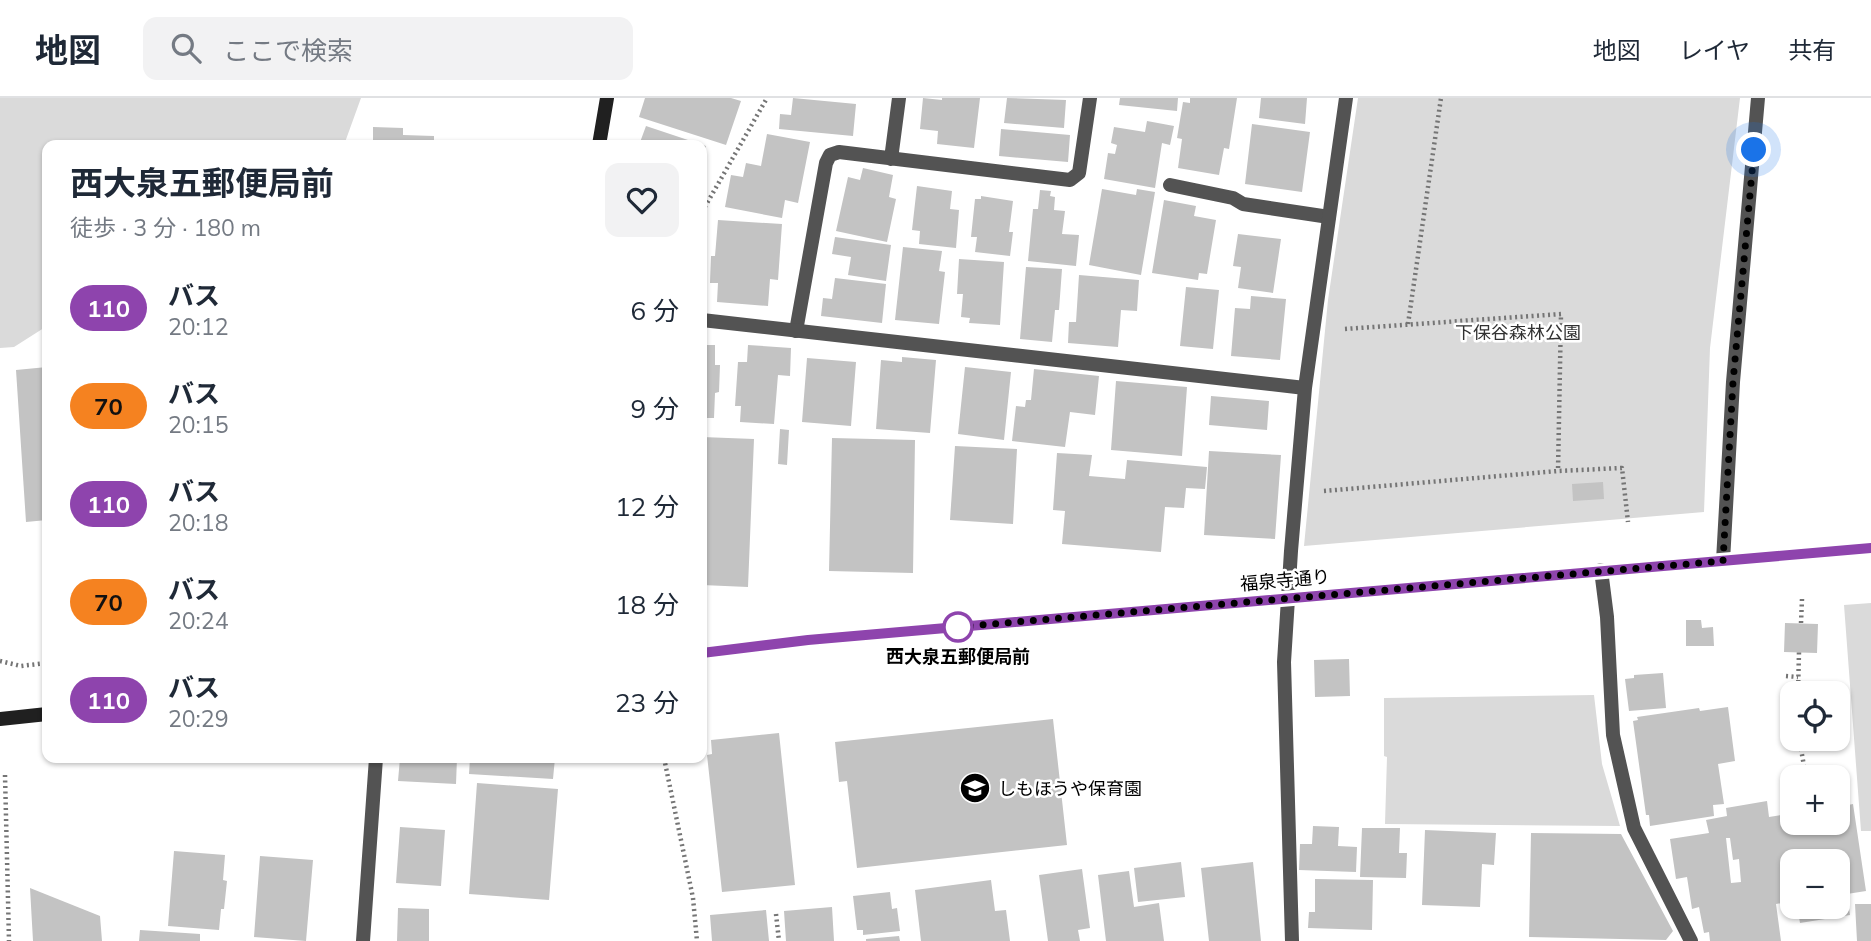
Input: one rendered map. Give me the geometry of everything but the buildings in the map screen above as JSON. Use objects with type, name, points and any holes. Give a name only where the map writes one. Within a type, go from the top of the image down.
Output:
[{"type":"street","points":[[600,140],[607,98]]},
{"type":"street","points":[[891,159],[899,98]]},
{"type":"street","points":[[796,331],[826,163],[830,155],[839,152],[1070,180],[1079,173],[1090,98]]},
{"type":"street","points":[[1292,941],[1284,662],[1305,388],[1346,98]]},
{"type":"street","points":[[1723,561],[1733,382],[1758,98]]},
{"type":"street","points":[[1170,185],[1233,198],[1243,204],[1329,217]]},
{"type":"street","points":[[707,321],[1305,388]]},
{"type":"street","name":"福泉寺通り","points":[[707,652],[808,640],[1871,548]]},
{"type":"street","points":[[1601,570],[1607,617],[1613,735],[1634,828],[1691,941]]},
{"type":"street","points":[[0,719],[42,715]]},
{"type":"street","points":[[363,941],[376,763]]},
{"type":"path","points":[[707,203],[767,98]]},
{"type":"path","points":[[1408,324],[1441,98]]},
{"type":"path","points":[[1313,331],[1561,314],[1558,471]]},
{"type":"path","points":[[1296,493],[1622,468],[1628,522]]},
{"type":"path","points":[[1801,623],[1802,599]]},
{"type":"path","points":[[1798,681],[1799,652]]},
{"type":"path","points":[[0,661],[21,666],[42,664]]},
{"type":"path","points":[[1786,676],[1798,677]]},
{"type":"path","points":[[665,763],[693,898],[697,941]]},
{"type":"path","points":[[5,775],[9,941]]},
{"type":"path","points":[[776,914],[779,941]]},
{"type":"green space","points":[[0,98],[361,98],[346,140],[42,140],[42,329],[14,347],[0,348]]},
{"type":"green space","name":"下保谷森林公園","points":[[1358,98],[1740,98],[1710,348],[1704,512],[1304,546],[1328,300]]},
{"type":"green space","points":[[1871,603],[1871,831],[1861,831],[1844,605]]},
{"type":"green space","points":[[1594,695],[1602,764],[1620,826],[1385,824],[1387,757],[1384,756],[1384,698]]},
{"type":"bus line","name":"110","points":[[707,652],[808,640],[1871,548]]},
{"type":"place","name":"西大泉五郵便局前","points":[[958,627]]},
{"type":"place","name":"しもほうや保育園","points":[[975,788]]},
{"type":"route","points":[[958,627],[1723,561],[1733,382],[1754,150]]}]
